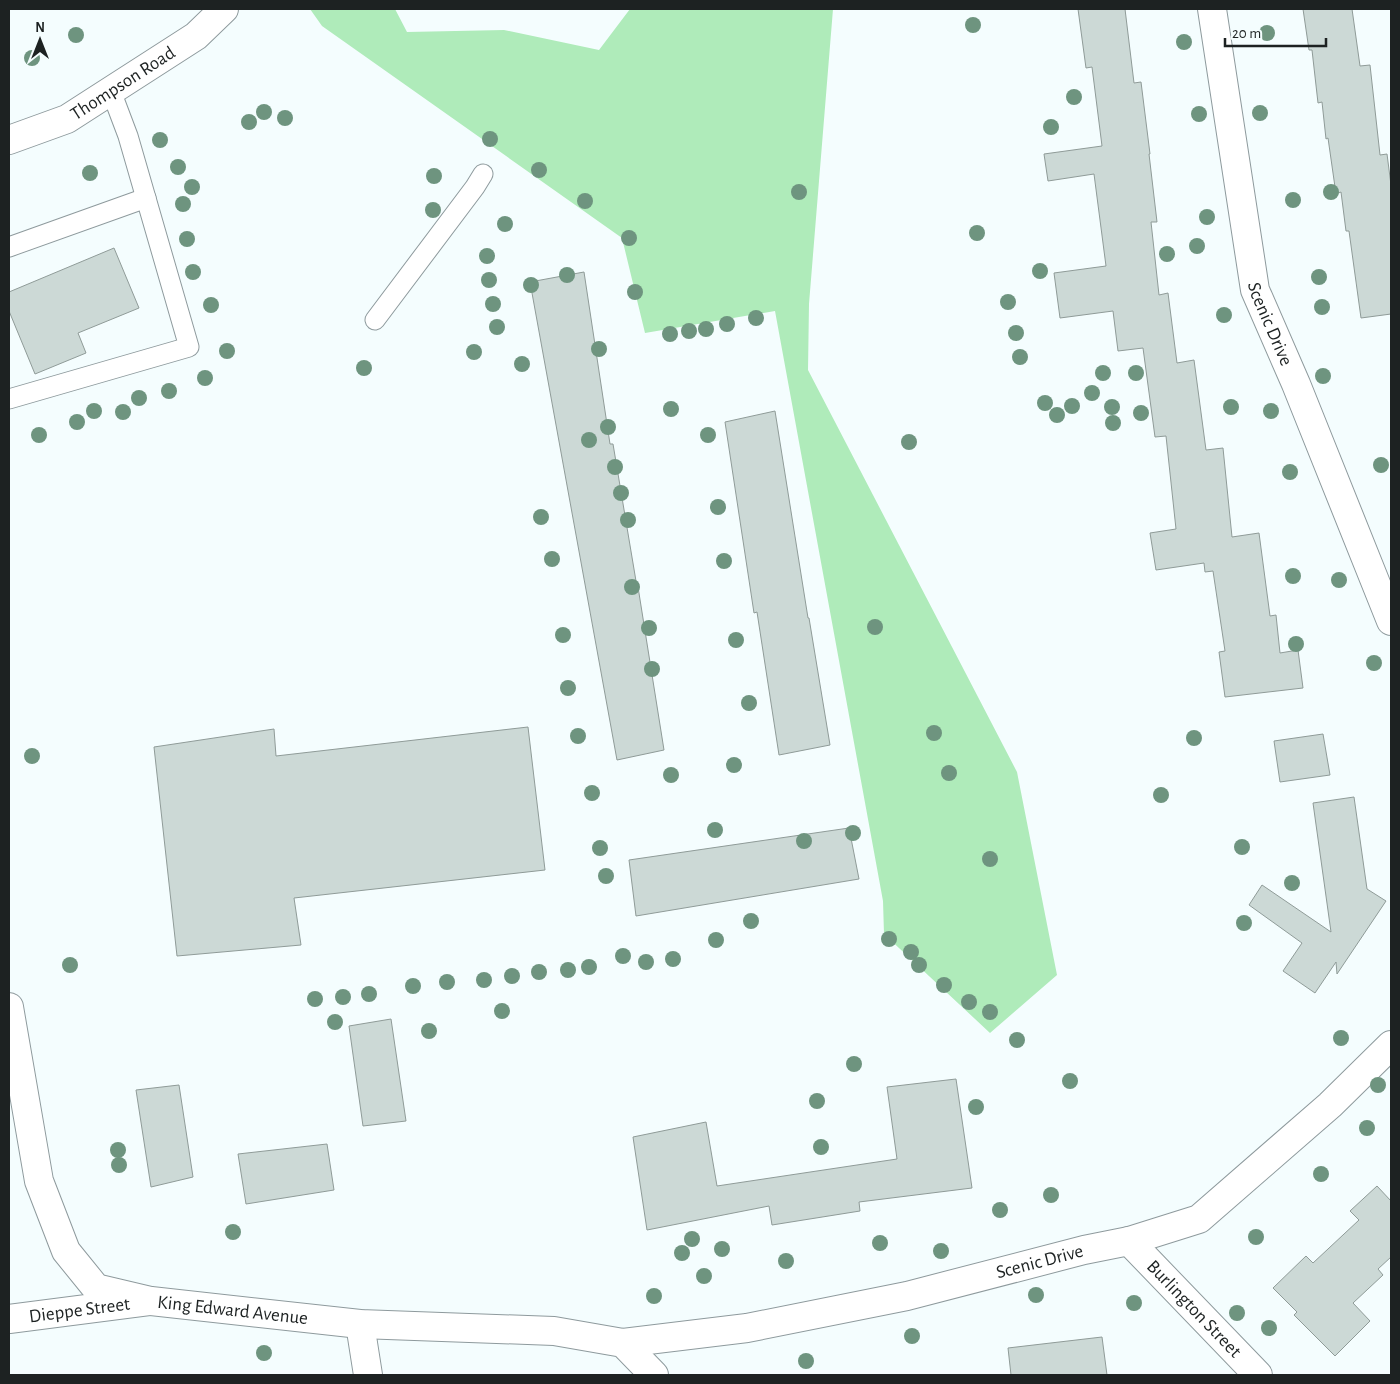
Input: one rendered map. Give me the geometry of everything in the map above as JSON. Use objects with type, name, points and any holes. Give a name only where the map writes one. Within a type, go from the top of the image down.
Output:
[{"type":"street","name":"Thompson Road","points":[[9,140],[67,119],[196,36],[224,9]]},
{"type":"street","name":"Scenic Drive","points":[[1212,9],[1255,290],[1296,384],[1391,621]]},
{"type":"street","name":"King Edward Avenue","points":[[9,1007],[39,1180],[66,1251],[96,1288],[151,1301],[360,1324],[554,1331],[623,1343]]},
{"type":"street","name":"Scenic Drive","points":[[623,1343],[747,1328],[898,1298],[1084,1250],[1129,1241],[1199,1219],[1330,1105],[1391,1045]]},
{"type":"street","name":"Burlington Street","points":[[1129,1241],[1258,1375]]},
{"type":"street","name":"Dieppe Street","points":[[9,1319],[151,1301]]},
{"type":"street","points":[[360,1324],[368,1375]]},
{"type":"street","points":[[623,1343],[654,1375]]},
{"type":"lane","points":[[10,396],[188,347],[128,136],[112,91]]},
{"type":"lane","points":[[375,320],[483,174]]},
{"type":"lane","points":[[9,246],[146,198]]},
{"type":"green space","points":[[310,9],[395,9],[407,32],[504,30],[599,50],[630,9],[833,9],[809,304],[808,370],[1017,772],[1057,975],[990,1033],[884,934],[883,901],[775,311],[645,333],[622,238],[322,26]]},
{"type":"building","points":[[1078,9],[1125,9],[1134,83],[1141,82],[1150,154],[1157,222],[1151,222],[1159,295],[1168,293],[1177,363],[1194,360],[1206,450],[1223,448],[1232,537],[1259,533],[1270,616],[1276,615],[1280,653],[1298,650],[1303,688],[1225,697],[1219,652],[1225,651],[1213,571],[1205,572],[1204,563],[1156,570],[1150,533],[1176,529],[1166,436],[1155,437],[1143,348],[1118,351],[1113,311],[1060,318],[1054,273],[1106,266],[1094,174],[1048,181],[1044,154],[1102,146],[1092,67],[1086,68]]},
{"type":"building","points":[[1303,9],[1352,9],[1360,66],[1370,65],[1380,155],[1387,154],[1391,185],[1391,314],[1361,318],[1349,231],[1346,231],[1341,192],[1336,194],[1328,138],[1326,139],[1322,102],[1318,103],[1312,50],[1309,50]]},
{"type":"building","points":[[114,248],[139,308],[78,333],[86,353],[35,374],[9,311],[9,292]]},
{"type":"building","points":[[584,272],[610,444],[613,444],[664,750],[617,760],[530,282]]},
{"type":"building","points":[[775,411],[830,745],[779,755],[757,612],[754,613],[725,422]]},
{"type":"building","points":[[528,727],[545,870],[294,898],[301,945],[177,956],[154,747],[274,729],[276,756]]},
{"type":"building","points":[[1323,734],[1330,775],[1280,782],[1274,741]]},
{"type":"building","points":[[1354,797],[1367,889],[1386,901],[1337,974],[1336,962],[1315,993],[1283,971],[1302,943],[1249,905],[1262,885],[1331,932],[1313,803]]},
{"type":"building","points":[[849,828],[859,879],[636,916],[629,860]]},
{"type":"building","points":[[391,1019],[406,1121],[363,1126],[349,1026]]},
{"type":"building","points":[[956,1079],[972,1188],[859,1202],[860,1211],[772,1225],[769,1206],[647,1230],[633,1137],[706,1122],[717,1186],[897,1159],[887,1087]]},
{"type":"building","points":[[179,1085],[193,1177],[151,1187],[136,1090]]},
{"type":"building","points":[[327,1144],[334,1190],[246,1204],[238,1154]]},
{"type":"building","points":[[1377,1186],[1391,1201],[1391,1257],[1378,1269],[1383,1275],[1353,1303],[1370,1321],[1335,1356],[1294,1315],[1297,1312],[1273,1288],[1306,1256],[1313,1263],[1359,1220],[1350,1211]]},
{"type":"building","points":[[1102,1337],[1107,1375],[1011,1375],[1008,1348]]}]
